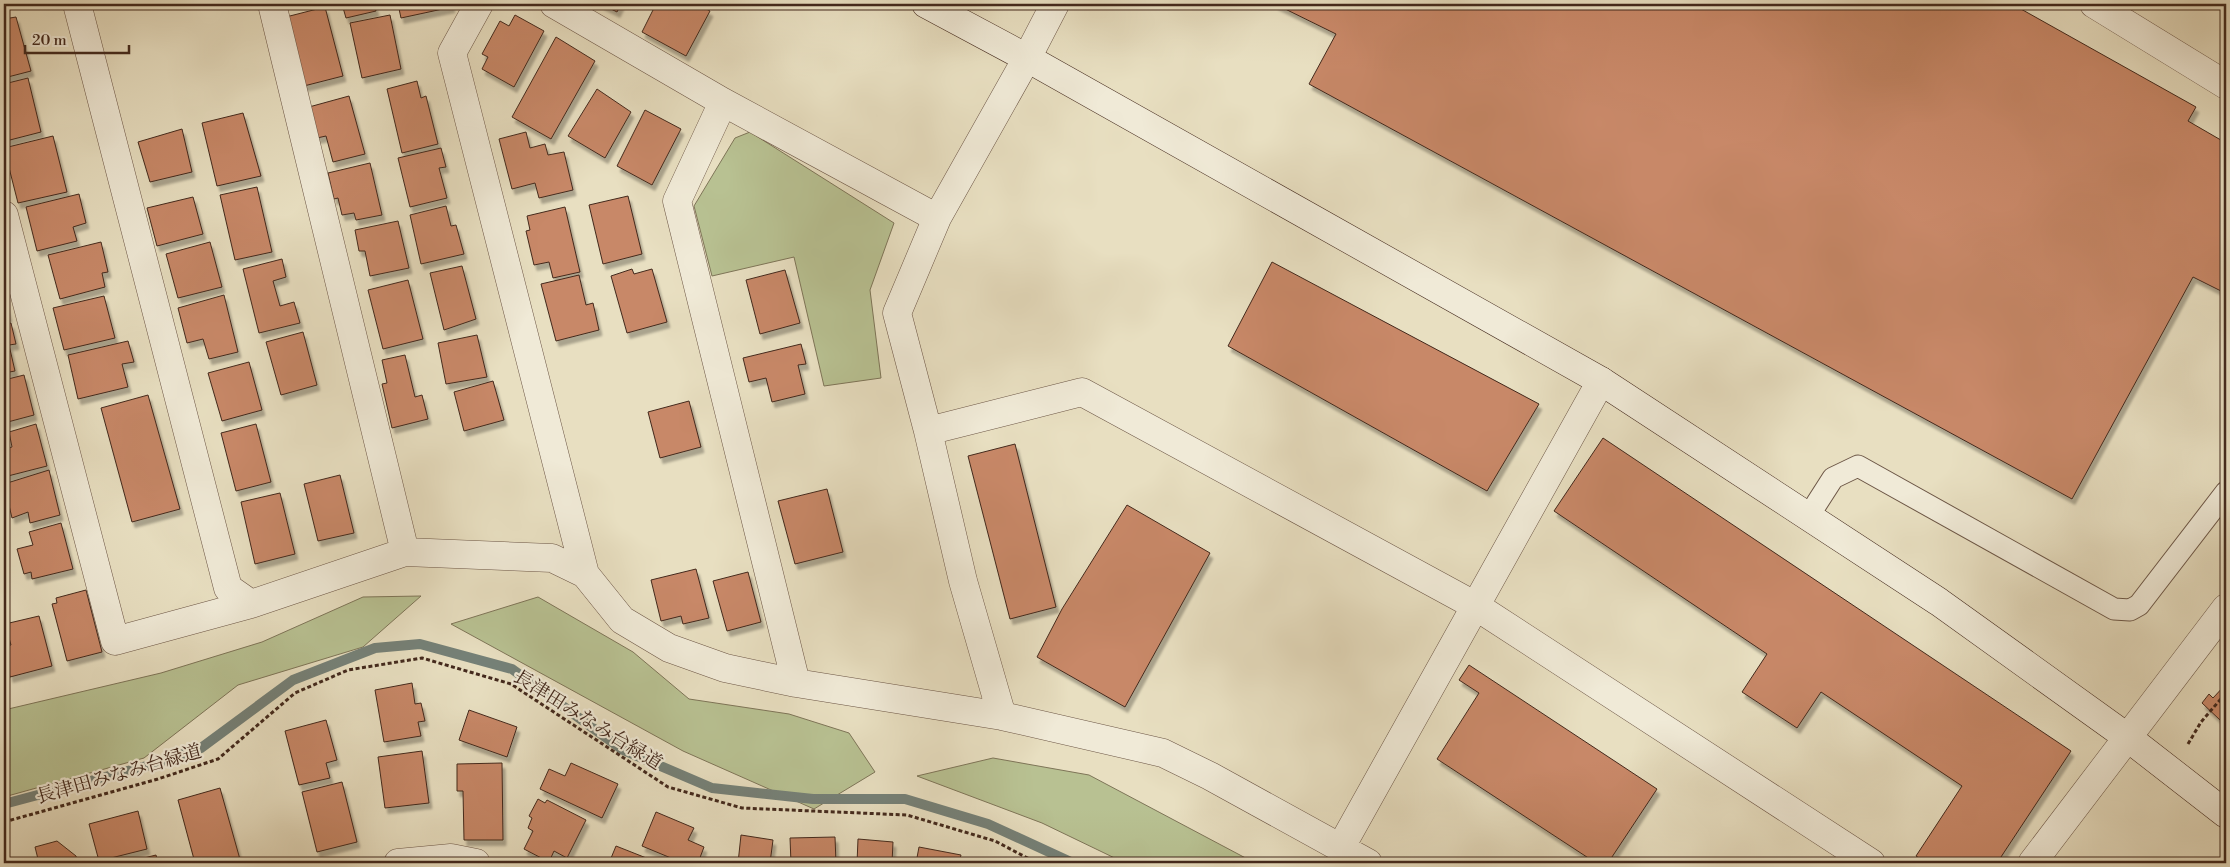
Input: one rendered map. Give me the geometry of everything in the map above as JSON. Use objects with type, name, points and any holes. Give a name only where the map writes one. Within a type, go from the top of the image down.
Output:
[{"type":"street","points":[[77,4],[228,588],[251,604]]},
{"type":"street","points":[[272,4],[404,552]]},
{"type":"street","points":[[480,4],[452,53],[585,574],[622,620],[669,648],[725,668],[796,683],[1002,716],[1163,753],[1368,863]]},
{"type":"street","points":[[554,4],[724,102],[936,218]]},
{"type":"street","points":[[926,4],[1027,58],[1601,381],[1939,602],[2126,738],[2226,814]]},
{"type":"street","points":[[1002,716],[963,581],[928,431],[897,313],[936,218],[1027,58],[1055,4]]},
{"type":"street","points":[[2094,4],[2226,85]]},
{"type":"street","points":[[724,102],[677,201],[796,683]]},
{"type":"street","points":[[4,215],[115,642],[251,604],[404,552],[552,558],[585,574]]},
{"type":"street","points":[[1341,847],[1601,381]]},
{"type":"street","points":[[928,431],[1082,392],[1474,606],[1871,863]]},
{"type":"street","points":[[2032,863],[2226,608]]},
{"type":"street","points":[[398,863],[451,858],[476,863]]},
{"type":"lane","points":[[1808,517],[1833,478],[1858,466],[2114,609],[2130,610],[2139,605],[2226,492]]},
{"type":"path","name":"長津田みなみ台緑道","points":[[4,822],[158,779],[218,759],[295,692],[348,670],[422,658],[511,684],[668,787],[742,808],[907,815],[995,841],[1036,863]]},
{"type":"path","points":[[2171,772],[2201,722],[2226,693]]},
{"type":"green space","points":[[750,132],[894,223],[870,290],[881,378],[824,386],[794,257],[712,276],[694,206],[735,138]]},
{"type":"green space","points":[[421,596],[363,647],[238,685],[144,758],[4,797],[4,710],[161,673],[262,642],[363,597]]},
{"type":"green space","points":[[538,597],[633,652],[689,699],[789,714],[849,733],[875,772],[814,809],[683,751],[451,624]]},
{"type":"green space","points":[[993,758],[1089,775],[1255,863],[1125,863],[1042,823],[917,776]]},
{"type":"building","points":[[342,4],[374,4],[376,11],[346,18]]},
{"type":"building","points":[[398,4],[451,4],[452,7],[401,18]]},
{"type":"building","points":[[601,4],[621,4],[617,12]]},
{"type":"building","points":[[656,4],[697,4],[710,11],[686,56],[642,32]]},
{"type":"building","points":[[1275,4],[2012,4],[2196,107],[2188,121],[2226,143],[2226,283],[2223,292],[2193,277],[2072,499],[1309,84],[1336,34]]},
{"type":"building","points":[[325,7],[343,76],[300,87],[282,18]]},
{"type":"building","points":[[390,15],[401,69],[362,78],[350,23]]},
{"type":"building","points":[[515,15],[544,31],[514,87],[482,69],[488,57],[482,54],[500,21],[509,26]]},
{"type":"building","points":[[16,17],[31,71],[4,78],[4,19]]},
{"type":"building","points":[[556,37],[595,61],[551,139],[512,117]]},
{"type":"building","points":[[28,78],[41,132],[6,141],[4,130],[4,84]]},
{"type":"building","points":[[417,81],[421,98],[426,96],[438,144],[402,153],[387,89]]},
{"type":"building","points":[[597,89],[631,112],[605,158],[568,136]]},
{"type":"building","points":[[349,96],[365,154],[333,162],[326,136],[317,138],[309,107]]},
{"type":"building","points":[[645,110],[681,129],[652,185],[617,166]]},
{"type":"building","points":[[243,113],[261,176],[217,186],[202,123]]},
{"type":"building","points":[[182,129],[192,172],[150,182],[138,142]]},
{"type":"building","points":[[526,132],[530,148],[545,144],[548,155],[564,152],[573,190],[539,198],[535,183],[512,189],[499,139]]},
{"type":"building","points":[[53,136],[67,192],[18,203],[4,148]]},
{"type":"building","points":[[441,148],[446,167],[439,168],[447,198],[410,207],[398,158]]},
{"type":"building","points":[[370,163],[382,215],[356,220],[354,213],[342,215],[338,198],[334,199],[328,173]]},
{"type":"building","points":[[257,187],[272,252],[235,260],[220,195]]},
{"type":"building","points":[[79,194],[86,223],[73,227],[77,241],[37,251],[26,207]]},
{"type":"building","points":[[628,196],[642,254],[603,264],[589,205]]},
{"type":"building","points":[[193,197],[203,234],[157,246],[147,208]]},
{"type":"building","points":[[446,206],[451,226],[456,225],[464,254],[421,264],[410,215]]},
{"type":"building","points":[[565,207],[580,272],[553,278],[549,262],[534,265],[526,231],[530,230],[527,216]]},
{"type":"building","points":[[398,221],[409,268],[370,276],[365,251],[359,251],[355,230]]},
{"type":"building","points":[[101,242],[108,272],[102,273],[105,287],[60,299],[48,255]]},
{"type":"building","points":[[210,242],[222,287],[178,298],[166,254]]},
{"type":"building","points":[[282,259],[286,277],[273,281],[280,306],[294,302],[300,323],[259,333],[243,269]]},
{"type":"building","points":[[1272,262],[1539,404],[1487,491],[1228,346]]},
{"type":"building","points":[[462,266],[476,319],[444,330],[430,273]]},
{"type":"building","points":[[632,269],[634,274],[652,269],[667,322],[627,333],[611,276]]},
{"type":"building","points":[[785,270],[800,323],[760,334],[746,280]]},
{"type":"building","points":[[579,275],[586,305],[593,303],[599,330],[556,341],[541,284]]},
{"type":"building","points":[[408,280],[423,339],[383,349],[368,290]]},
{"type":"building","points":[[224,295],[238,352],[209,359],[203,339],[187,343],[178,308]]},
{"type":"building","points":[[104,296],[115,338],[64,350],[53,308]]},
{"type":"building","points":[[4,297],[9,317],[4,318]]},
{"type":"building","points":[[11,323],[16,344],[9,345],[15,371],[4,373],[4,325]]},
{"type":"building","points":[[303,332],[317,385],[281,395],[266,342]]},
{"type":"building","points":[[477,335],[487,377],[446,384],[438,343]]},
{"type":"building","points":[[128,341],[134,362],[122,364],[128,387],[78,399],[68,355]]},
{"type":"building","points":[[801,344],[806,364],[798,365],[805,394],[772,402],[766,378],[749,382],[743,358]]},
{"type":"building","points":[[405,355],[415,397],[422,395],[428,419],[392,428],[382,384],[387,383],[382,360]]},
{"type":"building","points":[[249,362],[262,410],[222,421],[208,373]]},
{"type":"building","points":[[24,375],[34,415],[4,423],[4,380]]},
{"type":"building","points":[[493,381],[504,420],[464,431],[454,392]]},
{"type":"building","points":[[148,395],[180,509],[132,522],[101,408]]},
{"type":"building","points":[[689,401],[701,447],[660,458],[648,412]]},
{"type":"building","points":[[36,424],[47,466],[4,477],[4,449],[12,447],[9,432]]},
{"type":"building","points":[[256,424],[271,482],[236,491],[221,433]]},
{"type":"building","points":[[1603,438],[2071,751],[1997,863],[1927,863],[1916,856],[1962,786],[1821,692],[1797,728],[1742,692],[1767,654],[1554,511]]},
{"type":"building","points":[[1015,444],[1056,607],[1010,619],[968,456]]},
{"type":"building","points":[[49,470],[60,515],[30,523],[28,512],[12,518],[4,484]]},
{"type":"building","points":[[340,475],[354,533],[318,541],[304,484]]},
{"type":"building","points":[[827,489],[843,552],[795,564],[778,501]]},
{"type":"building","points":[[280,493],[295,554],[255,564],[241,502]]},
{"type":"building","points":[[1127,505],[1210,553],[1125,707],[1037,657],[1062,609]]},
{"type":"building","points":[[61,523],[73,569],[32,579],[31,572],[24,574],[17,549],[33,545],[29,532]]},
{"type":"building","points":[[696,569],[709,618],[683,624],[681,616],[661,621],[651,580]]},
{"type":"building","points":[[748,572],[761,622],[727,631],[713,581]]},
{"type":"building","points":[[86,590],[102,652],[67,661],[52,604],[57,603],[56,598]]},
{"type":"building","points":[[39,616],[52,666],[10,677],[4,646],[11,645],[5,624]]},
{"type":"building","points":[[1469,665],[1657,789],[1608,863],[1596,863],[1437,759],[1479,693],[1459,680]]},
{"type":"building","points":[[412,683],[415,704],[421,703],[425,721],[418,722],[421,736],[384,742],[375,690]]},
{"type":"building","points":[[2226,684],[2226,702],[2221,708],[2226,713],[2220,720],[2202,703],[2209,694],[2213,698]]},
{"type":"building","points":[[469,710],[517,727],[507,757],[459,740]]},
{"type":"building","points":[[326,720],[337,760],[326,763],[330,778],[299,785],[285,731]]},
{"type":"building","points":[[422,751],[429,803],[385,808],[378,757]]},
{"type":"building","points":[[502,763],[503,840],[464,840],[463,791],[457,791],[457,764]]},
{"type":"building","points":[[571,763],[618,784],[602,818],[540,789],[549,769],[565,776]]},
{"type":"building","points":[[342,782],[357,842],[317,852],[302,792]]},
{"type":"building","points":[[220,788],[241,863],[195,863],[178,800]]},
{"type":"building","points":[[538,799],[545,803],[547,800],[586,820],[567,858],[554,851],[549,862],[524,849],[533,831],[528,828],[532,818],[529,816]]},
{"type":"building","points":[[138,811],[147,849],[99,861],[89,824]]},
{"type":"building","points":[[656,812],[694,828],[688,840],[704,847],[698,863],[683,863],[642,846]]},
{"type":"building","points":[[741,835],[773,840],[770,863],[738,863]]},
{"type":"building","points":[[835,837],[836,863],[791,863],[790,838]]},
{"type":"building","points":[[858,839],[893,842],[892,863],[857,863]]},
{"type":"building","points":[[57,841],[76,856],[78,863],[39,863],[35,847]]},
{"type":"building","points":[[616,846],[659,863],[609,863]]},
{"type":"building","points":[[919,847],[961,855],[959,863],[916,863]]},
{"type":"building","points":[[156,855],[158,863],[124,863]]},
{"type":"waterway","points":[[4,804],[154,764],[201,748],[293,680],[375,648],[420,644],[512,669],[623,750],[712,788],[813,799],[905,799],[988,824],[1073,863]]}]
